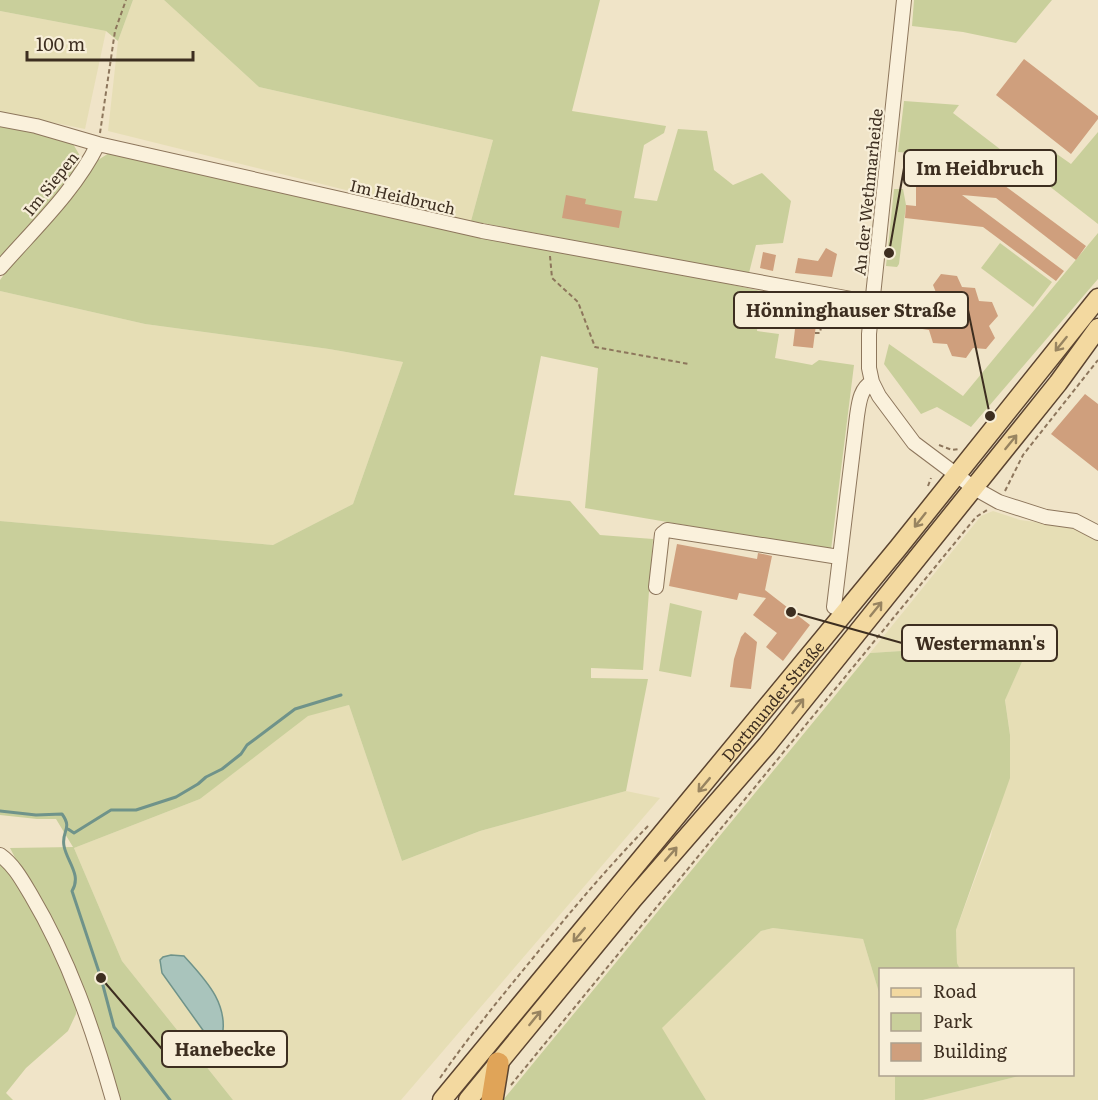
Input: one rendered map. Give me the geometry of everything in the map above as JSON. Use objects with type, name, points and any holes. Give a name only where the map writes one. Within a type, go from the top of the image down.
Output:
[{"type":"highway","points":[[498,1063],[498,1096]]},
{"type":"main road","name":"Dortmunder Straße","points":[[444,1098],[733,750],[1098,298]]},
{"type":"main road","name":"Dortmunder Straße","points":[[468,1100],[633,898],[767,745],[1058,383],[1098,328]]},
{"type":"street","name":"An der Wethmarheide","points":[[904,0],[868,350],[872,382],[879,396],[914,443],[974,488],[999,502],[1046,518],[1075,521],[1098,533]]},
{"type":"street","name":"Im Heidbruch","points":[[0,119],[36,126],[98,144],[482,231],[873,303]]},
{"type":"street","name":"Im Siepen","points":[[0,268],[71,187],[88,165],[98,144]]},
{"type":"street","points":[[834,607],[859,406],[865,386],[872,382]]},
{"type":"street","points":[[656,587],[662,534],[667,530],[839,557]]},
{"type":"street","points":[[0,855],[15,868],[49,928],[81,998],[113,1100]]},
{"type":"path","points":[[98,144],[116,31],[126,0]]},
{"type":"path","points":[[549,244],[552,278],[578,302],[595,347],[689,364]]},
{"type":"path","points":[[795,310],[830,315],[831,309]]},
{"type":"path","points":[[815,333],[820,333],[823,314]]},
{"type":"path","points":[[498,1096],[976,517],[999,502],[1023,455],[1098,360]]},
{"type":"path","points":[[935,443],[952,450]]},
{"type":"shaded area","points":[[133,0],[164,0],[259,87],[493,140],[471,221],[108,131],[118,41]]},
{"type":"shaded area","points":[[0,11],[106,31],[85,129],[0,112]]},
{"type":"shaded area","points":[[0,291],[145,324],[329,349],[403,362],[353,504],[273,545],[0,521]]},
{"type":"shaded area","points":[[993,511],[1020,520],[1085,531],[1098,538],[1098,1100],[923,1100],[1019,1076],[1074,1076],[1074,968],[960,968],[957,963],[956,930],[991,836],[1010,735],[1005,699],[1022,662],[1011,639],[995,645],[870,653],[981,516]]},
{"type":"shaded area","points":[[349,705],[402,861],[480,831],[626,791],[660,798],[401,1100],[233,1100],[122,961],[74,848],[200,799],[305,716]]},
{"type":"shaded area","points":[[773,928],[863,939],[879,993],[879,1076],[895,1076],[895,1100],[706,1100],[661,1028],[761,931]]},
{"type":"green space","points":[[0,0],[133,0],[118,41],[106,31],[0,11]]},
{"type":"green space","points":[[164,0],[600,0],[572,111],[666,126],[664,133],[644,145],[634,198],[657,201],[678,129],[707,131],[714,170],[733,185],[762,173],[791,201],[783,243],[756,245],[749,273],[471,221],[493,140],[259,87]]},
{"type":"green space","points":[[914,0],[1052,0],[1016,43],[963,32],[912,26]]},
{"type":"green space","points":[[904,101],[959,105],[953,113],[1009,156],[1003,162],[898,152]]},
{"type":"green space","points":[[0,123],[69,137],[83,161],[0,261]]},
{"type":"green space","points":[[1098,132],[1098,224],[1035,175],[1054,152],[1071,164]]},
{"type":"green space","points":[[109,153],[126,153],[761,291],[757,331],[779,334],[775,358],[812,365],[819,360],[854,365],[831,550],[585,508],[598,368],[541,356],[514,495],[570,501],[600,535],[653,539],[643,670],[591,668],[591,678],[648,679],[626,791],[480,831],[402,861],[349,705],[308,716],[200,799],[74,848],[122,961],[233,1100],[116,1100],[81,985],[10,848],[73,847],[56,819],[0,815],[0,521],[273,545],[353,504],[403,362],[329,349],[145,324],[0,291],[0,280],[18,255],[95,162]]},
{"type":"green space","points":[[894,189],[903,189],[906,205],[897,267],[886,266]]},
{"type":"green space","points":[[1098,233],[1098,279],[971,427],[937,407],[921,414],[884,364],[889,344],[963,396]]},
{"type":"green space","points":[[1000,243],[1052,282],[1033,307],[981,268]]},
{"type":"green space","points":[[670,603],[702,611],[691,677],[659,671]]},
{"type":"green space","points":[[1011,639],[1021,643],[1022,662],[1005,700],[1010,735],[1010,778],[956,930],[957,963],[960,968],[879,968],[879,993],[863,939],[773,928],[761,931],[662,1028],[706,1100],[503,1100],[870,653],[994,645]]},
{"type":"green space","points":[[0,862],[24,892],[76,997],[76,1014],[68,1031],[26,1068],[6,1093],[13,1100],[0,1100]]},
{"type":"green space","points":[[895,1076],[1019,1076],[923,1100],[895,1100]]},
{"type":"water","points":[[171,955],[184,956],[215,995],[223,1017],[221,1042],[210,1040],[162,973],[160,960]]},
{"type":"building","points":[[1024,59],[1098,116],[1071,154],[996,95]]},
{"type":"building","points":[[907,162],[998,171],[997,180],[1086,246],[1076,260],[996,198],[962,195],[1064,271],[1056,281],[983,227],[905,218],[906,205],[916,206],[916,178],[905,175]]},
{"type":"building","points":[[566,195],[586,199],[585,204],[622,211],[619,228],[562,218]]},
{"type":"building","points":[[826,248],[837,254],[832,277],[795,273],[798,258],[818,261]]},
{"type":"building","points":[[763,252],[776,255],[773,271],[760,268]]},
{"type":"building","points":[[941,274],[957,276],[962,287],[975,288],[979,301],[992,302],[998,316],[989,326],[995,338],[986,349],[973,348],[966,358],[952,356],[947,344],[933,343],[929,330],[916,328],[910,316],[918,303],[929,305],[937,295],[933,285]]},
{"type":"building","points":[[768,298],[786,300],[784,313],[817,317],[813,348],[793,346],[795,329],[764,325]]},
{"type":"building","points":[[1085,394],[1098,404],[1098,471],[1051,434]]},
{"type":"building","points":[[677,544],[757,559],[758,553],[772,556],[765,590],[810,625],[783,661],[766,647],[777,633],[753,615],[766,598],[739,593],[737,600],[669,586]]},
{"type":"building","points":[[745,632],[757,642],[751,689],[730,687],[734,659],[741,637]]},
{"type":"waterway","points":[[68,829],[74,833],[111,810],[136,810],[176,797],[222,769],[241,754],[247,745],[295,709],[341,695]]},
{"type":"waterway","points":[[0,811],[36,815],[62,814],[65,819],[67,827],[64,846],[75,874],[75,885],[72,891],[101,978],[114,1027],[170,1100]]},
{"type":"place","name":"Im Heidbruch","points":[[889,253]]},
{"type":"place","name":"Hönninghauser Straße","points":[[990,416]]},
{"type":"place","name":"Westermann's","points":[[791,612]]},
{"type":"place","name":"Hanebecke","points":[[101,978]]}]
